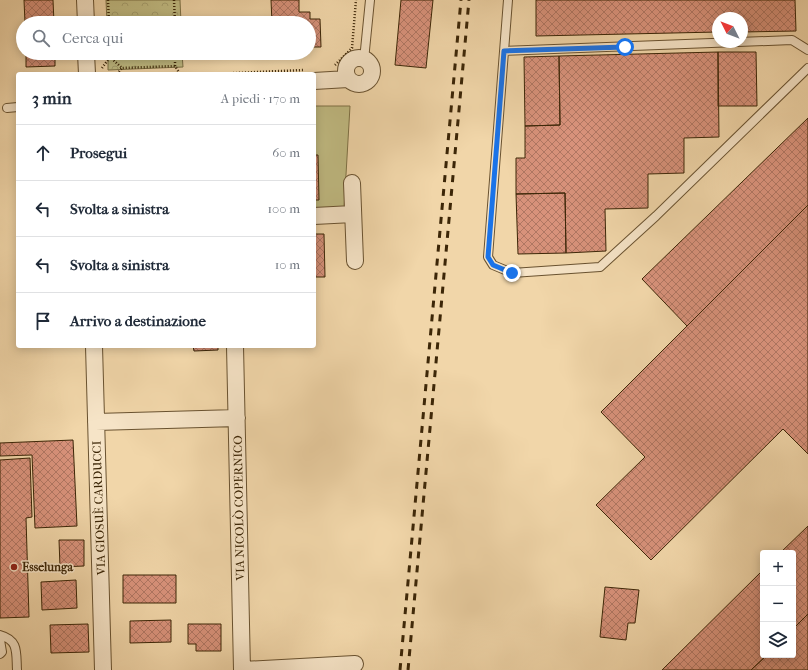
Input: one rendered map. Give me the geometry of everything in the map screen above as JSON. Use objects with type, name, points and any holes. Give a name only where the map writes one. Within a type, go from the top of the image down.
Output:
[{"type":"street","points":[[85,0],[86,16]]},
{"type":"street","points":[[316,77],[348,79],[346,70],[349,63],[356,59],[364,60]]},
{"type":"street","points":[[86,60],[87,72]]},
{"type":"street","points":[[352,183],[355,261]]},
{"type":"street","points":[[316,216],[354,214]]},
{"type":"street","name":"VIA GIOSUÈ CARDUCCI","points":[[94,348],[103,670]]},
{"type":"street","name":"VIA NICOLÒ COPERNICO","points":[[235,348],[242,670]]},
{"type":"street","points":[[96,422],[237,418]]},
{"type":"street","points":[[242,670],[355,664]]},
{"type":"lane","points":[[364,60],[370,0]]},
{"type":"lane","points":[[508,0],[488,257],[493,265],[512,273],[600,267],[656,216],[808,68]]},
{"type":"lane","points":[[504,51],[792,40],[808,50]]},
{"type":"lane","points":[[7,108],[16,107]]},
{"type":"lane","points":[[0,635],[14,641],[17,670]]},
{"type":"lane","points":[[0,640],[2,652],[0,654]]},
{"type":"path","points":[[108,0],[109,16]]},
{"type":"path","points":[[174,0],[175,16]]},
{"type":"path","points":[[330,69],[352,48],[356,0]]},
{"type":"path","points":[[113,60],[122,68],[175,66]]},
{"type":"path","points":[[175,60],[175,66],[179,72]]},
{"type":"path","points":[[119,72],[122,68]]},
{"type":"green space","points":[[106,0],[180,0],[181,16],[107,16]]},
{"type":"green space","points":[[108,60],[182,60],[183,67],[108,70]]},
{"type":"green space","points":[[316,106],[350,106],[344,209],[316,210]]},
{"type":"building","points":[[24,0],[53,0],[54,16],[25,16]]},
{"type":"building","points":[[271,0],[299,0],[299,12],[310,12],[310,16],[272,16]]},
{"type":"building","points":[[401,0],[433,0],[426,68],[395,65]]},
{"type":"building","points":[[536,0],[795,0],[796,31],[748,32],[748,12],[712,12],[712,32],[536,36]]},
{"type":"building","points":[[316,19],[320,19],[321,47],[316,47]]},
{"type":"building","points":[[718,52],[756,52],[757,106],[718,106]]},
{"type":"building","points":[[718,52],[719,137],[684,138],[684,173],[648,174],[648,208],[605,209],[606,251],[566,253],[565,193],[516,194],[516,158],[525,158],[525,126],[560,125],[559,56]]},
{"type":"building","points":[[559,56],[560,125],[525,126],[524,57]]},
{"type":"building","points":[[26,60],[55,60],[55,66],[26,67]]},
{"type":"building","points":[[808,118],[808,205],[687,326],[642,279]]},
{"type":"building","points":[[316,155],[318,155],[319,200],[316,200]]},
{"type":"building","points":[[565,193],[566,253],[518,254],[516,194]]},
{"type":"building","points":[[808,205],[808,454],[783,429],[651,560],[596,505],[645,457],[601,412]]},
{"type":"building","points":[[316,234],[324,234],[325,277],[316,277]]},
{"type":"building","points":[[193,348],[218,348],[218,350],[194,351]]},
{"type":"building","points":[[73,440],[77,526],[35,528],[32,455],[0,456],[0,443]]},
{"type":"building","name":"Esselunga","points":[[30,458],[32,517],[26,518],[29,617],[0,618],[0,460]]},
{"type":"building","points":[[808,526],[808,614],[796,626],[796,550],[783,550]]},
{"type":"building","points":[[59,540],[84,540],[84,566],[60,567]]},
{"type":"building","points":[[760,573],[760,658],[764,658],[751,670],[662,670]]},
{"type":"building","points":[[123,575],[176,575],[176,603],[123,603]]},
{"type":"building","points":[[76,580],[77,608],[42,610],[41,582]]},
{"type":"building","points":[[605,587],[639,590],[635,623],[628,623],[626,640],[600,637]]},
{"type":"building","points":[[808,614],[808,670],[751,670],[764,658],[796,658],[796,626]]},
{"type":"building","points":[[171,620],[171,642],[130,643],[130,621]]},
{"type":"building","points":[[88,624],[89,652],[51,653],[50,625]]},
{"type":"building","points":[[188,624],[221,624],[221,651],[196,651],[196,644],[188,644]]},
{"type":"railway","points":[[400,670],[461,0]]},
{"type":"railway","points":[[408,670],[469,0]]},
{"type":"place","name":"Esselunga","points":[[14,567]]},
{"type":"route","points":[[512,273],[493,265],[488,257],[504,51],[625,47]]}]
